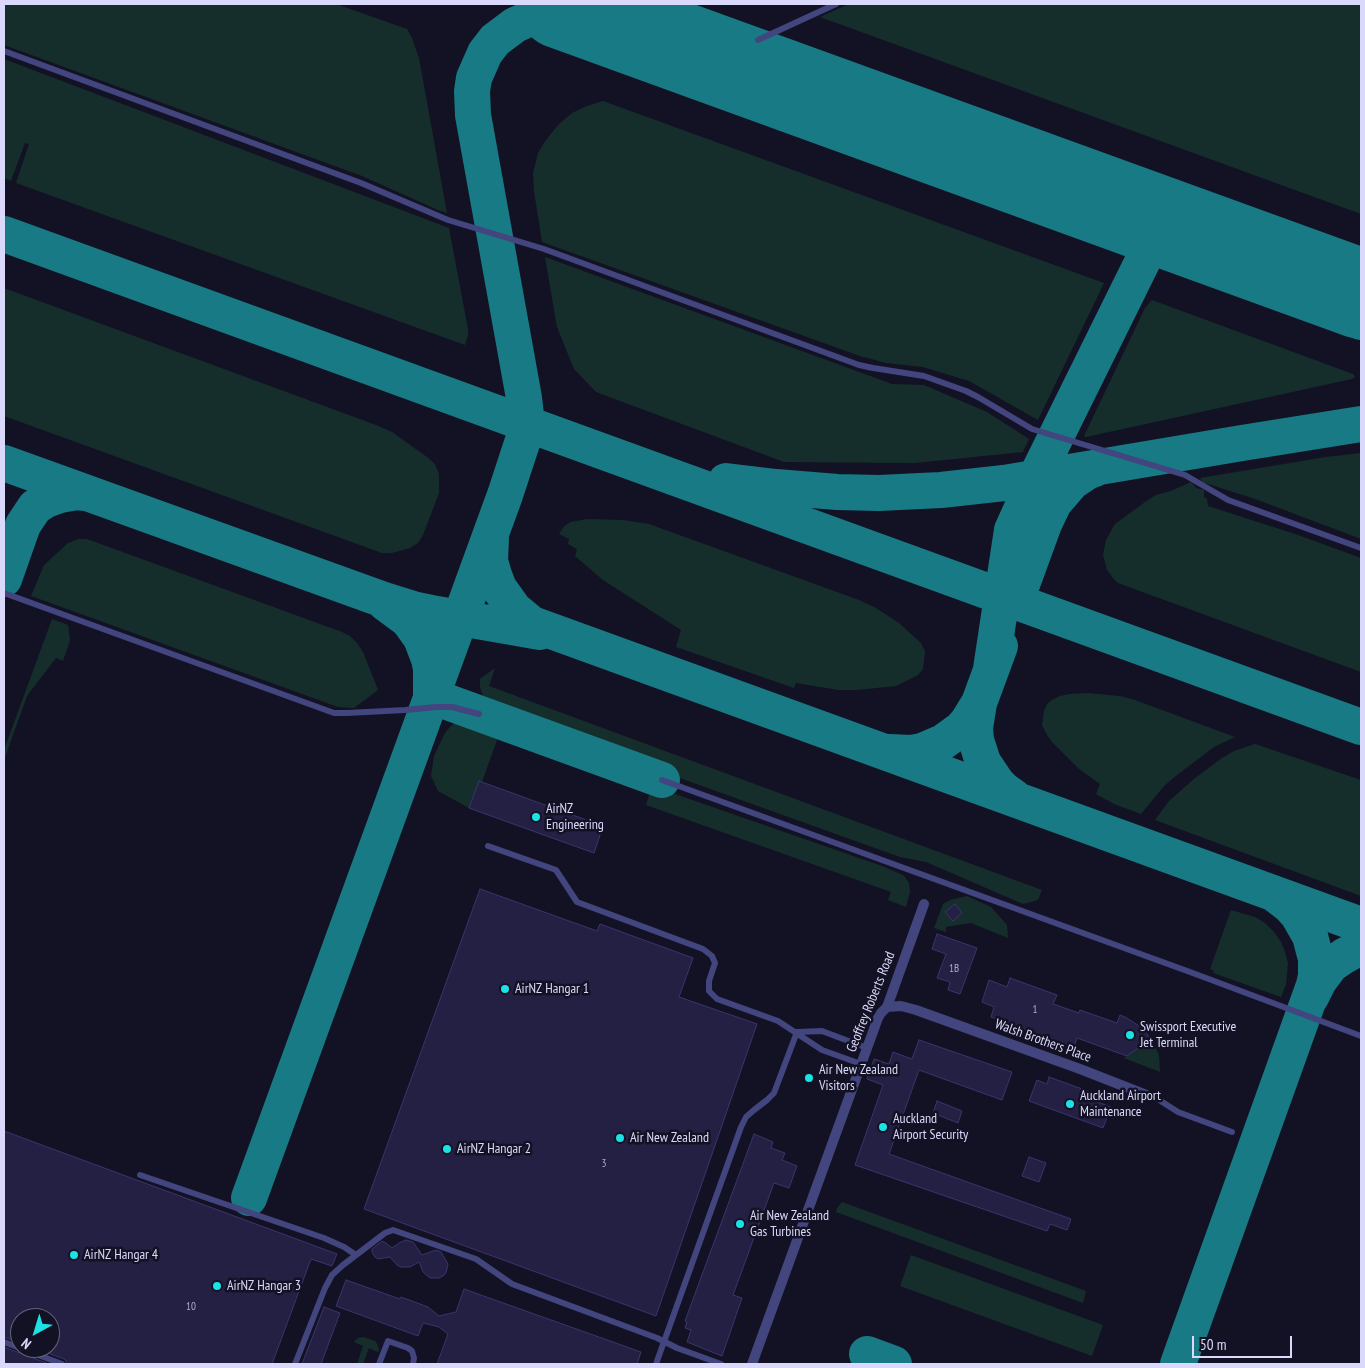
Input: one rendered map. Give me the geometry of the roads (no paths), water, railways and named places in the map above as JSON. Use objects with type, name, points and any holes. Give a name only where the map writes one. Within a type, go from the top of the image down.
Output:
[{"type":"street","name":"Geoffrey Roberts Road","points":[[752,1364],[878,1018],[887,1007],[924,904]]},
{"type":"street","name":"Walsh Brothers Place","points":[[887,1007],[901,1006],[916,1010],[1080,1069],[1148,1096]]},
{"type":"lane","points":[[758,40],[836,4]]},
{"type":"lane","points":[[4,51],[361,183],[431,214],[544,249],[859,365],[924,376],[958,388],[972,394],[1032,429],[1185,475],[1228,500],[1361,548]]},
{"type":"lane","points":[[4,593],[334,713],[452,707],[478,714]]},
{"type":"lane","points":[[662,780],[1361,1036]]},
{"type":"lane","points":[[488,846],[556,870],[576,902],[703,949],[712,956],[714,963],[709,981],[709,991],[712,996],[778,1021],[822,1050],[861,1064]]},
{"type":"lane","points":[[797,1032],[822,1032],[867,1048]]},
{"type":"lane","points":[[656,1364],[741,1127],[746,1118],[774,1093],[797,1032]]},
{"type":"lane","name":"Walsh Brothers Place","points":[[1148,1096],[1156,1098],[1178,1112],[1232,1132]]},
{"type":"lane","points":[[140,1175],[324,1238],[356,1255]]},
{"type":"lane","points":[[295,1364],[332,1275],[388,1231],[397,1230],[476,1259],[512,1284],[722,1364]]},
{"type":"lane","points":[[379,1364],[388,1341],[412,1351],[413,1364]]},
{"type":"lane","points":[[4,1342],[62,1364]]},
{"type":"place","name":"AirNZ Engineering","points":[[536,817]]},
{"type":"place","name":"AirNZ Hangar 1","points":[[505,989]]},
{"type":"place","name":"Swissport Executive Jet Terminal","points":[[1130,1035]]},
{"type":"place","name":"Air New Zealand Visitors","points":[[809,1078]]},
{"type":"place","name":"Auckland Airport Maintenance","points":[[1070,1104]]},
{"type":"place","name":"Auckland Airport Security","points":[[883,1127]]},
{"type":"place","name":"Air New Zealand","points":[[620,1138]]},
{"type":"place","name":"AirNZ Hangar 2","points":[[447,1149]]},
{"type":"place","name":"Air New Zealand Gas Turbines","points":[[740,1224]]},
{"type":"place","name":"AirNZ Hangar 4","points":[[74,1255]]},
{"type":"place","name":"AirNZ Hangar 3","points":[[217,1286]]}]
